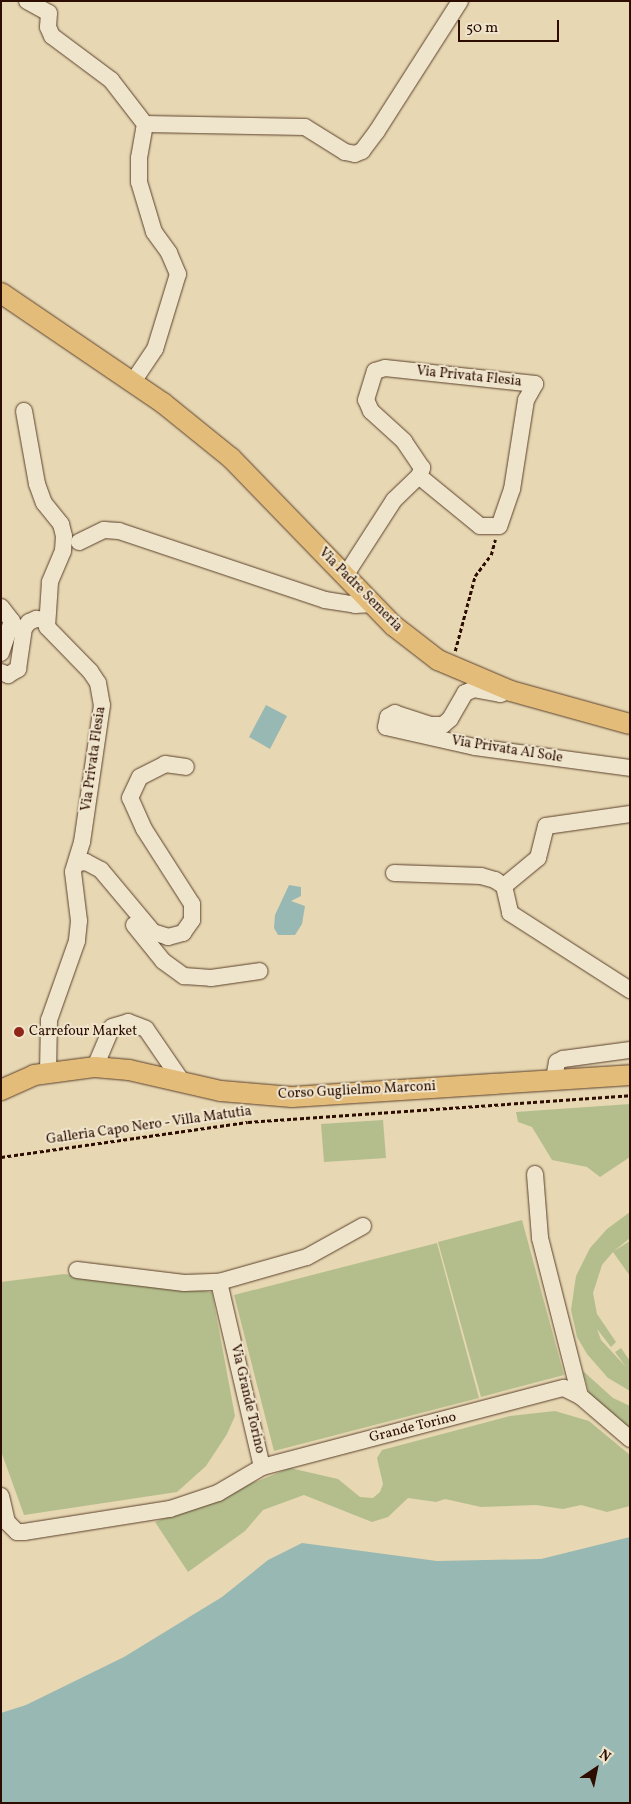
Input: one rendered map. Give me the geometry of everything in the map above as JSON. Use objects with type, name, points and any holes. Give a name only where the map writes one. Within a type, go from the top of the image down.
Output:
[{"type":"main road","name":"Via Padre Semeria","points":[[1,293],[133,382],[231,458],[372,604],[420,648],[452,667],[511,691],[630,724]]},
{"type":"main road","name":"Corso Guglielmo Marconi","points":[[1,1090],[48,1072],[96,1067],[129,1070],[221,1091],[292,1097],[630,1075]]},
{"type":"street","points":[[27,1],[49,13],[48,27],[52,36],[111,80],[145,124],[139,158],[140,182],[154,232],[169,253],[178,274],[155,349],[133,382]]},
{"type":"street","points":[[145,124],[305,127],[345,152],[355,154],[362,151],[377,131],[460,1]]},
{"type":"street","name":"Via Privata Flesia","points":[[419,476],[420,462],[371,410],[366,400],[374,371],[384,368],[535,384],[526,400],[512,489],[499,526]]},
{"type":"street","points":[[1,672],[8,676],[18,669],[24,628],[29,622],[36,619],[47,620],[50,582],[63,551],[64,536],[61,524],[44,503],[38,484],[24,411]]},
{"type":"street","points":[[345,576],[394,500],[419,476],[480,526],[499,526]]},
{"type":"street","points":[[79,542],[104,530],[119,530],[325,600],[355,605],[372,604]]},
{"type":"street","points":[[1,607],[12,620],[1,653]]},
{"type":"street","name":"Via Privata Flesia","points":[[47,620],[50,631],[90,671],[101,695],[76,867],[79,915],[77,941],[49,1020],[48,1072]]},
{"type":"street","name":"Via Privata Al Sole","points":[[511,691],[500,694],[474,689],[465,693],[450,719],[443,725],[432,725],[395,714],[388,717],[386,727],[475,747],[630,768]]},
{"type":"street","points":[[76,867],[86,862],[101,870],[153,932],[168,937],[183,933],[192,920],[192,904],[144,829],[130,798],[140,777],[165,764],[186,767]]},
{"type":"street","points":[[504,886],[538,858],[546,826],[630,814]]},
{"type":"street","points":[[76,867],[95,877],[163,961],[184,976],[211,978],[260,971]]},
{"type":"street","points":[[394,873],[481,876],[504,886]]},
{"type":"street","points":[[504,886],[510,913],[630,990]]},
{"type":"street","points":[[96,1067],[112,1027],[128,1022],[146,1029],[183,1083]]},
{"type":"street","points":[[554,1079],[557,1062],[563,1059],[630,1050]]},
{"type":"street","points":[[535,1174],[540,1238],[580,1396],[630,1439]]},
{"type":"street","points":[[78,1270],[167,1281],[219,1282],[307,1258],[364,1226]]},
{"type":"street","name":"Via Grande Torino","points":[[1,1496],[7,1522],[17,1532],[24,1532],[170,1509],[218,1493],[262,1466],[219,1282]]},
{"type":"street","name":"Grande Torino","points":[[262,1466],[564,1388],[580,1396]]},
{"type":"path","points":[[452,667],[475,576],[491,554],[499,526]]},
{"type":"path","name":"Galleria Capo Nero - Villa Matutia","points":[[1,1157],[307,1116],[630,1095]]},
{"type":"green space","points":[[630,1104],[630,1157],[600,1177],[587,1167],[552,1160],[532,1127],[518,1122],[516,1112]]},
{"type":"green space","points":[[383,1120],[386,1158],[324,1162],[321,1124]]},
{"type":"green space","points":[[630,1212],[630,1238],[614,1251],[630,1241],[630,1276],[613,1252],[602,1265],[593,1293],[597,1314],[616,1342],[611,1347],[597,1329],[601,1340],[626,1367],[615,1352],[621,1348],[630,1361],[630,1391],[608,1378],[587,1354],[577,1337],[571,1310],[576,1276],[590,1248],[607,1229]]},
{"type":"green space","points":[[522,1220],[564,1375],[481,1397],[438,1242]]},
{"type":"green space","points":[[437,1243],[479,1398],[274,1451],[234,1295]]},
{"type":"green space","points":[[64,1274],[212,1292],[235,1416],[227,1434],[206,1466],[177,1492],[24,1515],[1,1451],[1,1282]]},
{"type":"green space","points":[[583,1371],[613,1398],[630,1406],[630,1437],[592,1403]]},
{"type":"green space","points":[[555,1411],[589,1421],[630,1455],[630,1506],[607,1512],[581,1505],[563,1509],[536,1505],[481,1507],[445,1499],[436,1502],[408,1498],[388,1517],[372,1522],[304,1495],[263,1510],[245,1531],[188,1572],[155,1522],[290,1468],[338,1479],[360,1497],[373,1498],[380,1492],[383,1484],[377,1458],[382,1450],[510,1416]]},
{"type":"water","points":[[266,705],[287,716],[270,749],[249,737]]},
{"type":"water","points":[[289,885],[301,887],[301,896],[291,901],[305,906],[302,924],[295,935],[278,935],[274,928],[275,915]]},
{"type":"water","points":[[630,1537],[630,1803],[1,1803],[1,1713],[26,1705],[124,1657],[222,1597],[268,1560],[302,1543],[437,1561],[541,1559]]},
{"type":"place","name":"Carrefour Market","points":[[19,1032]]}]
